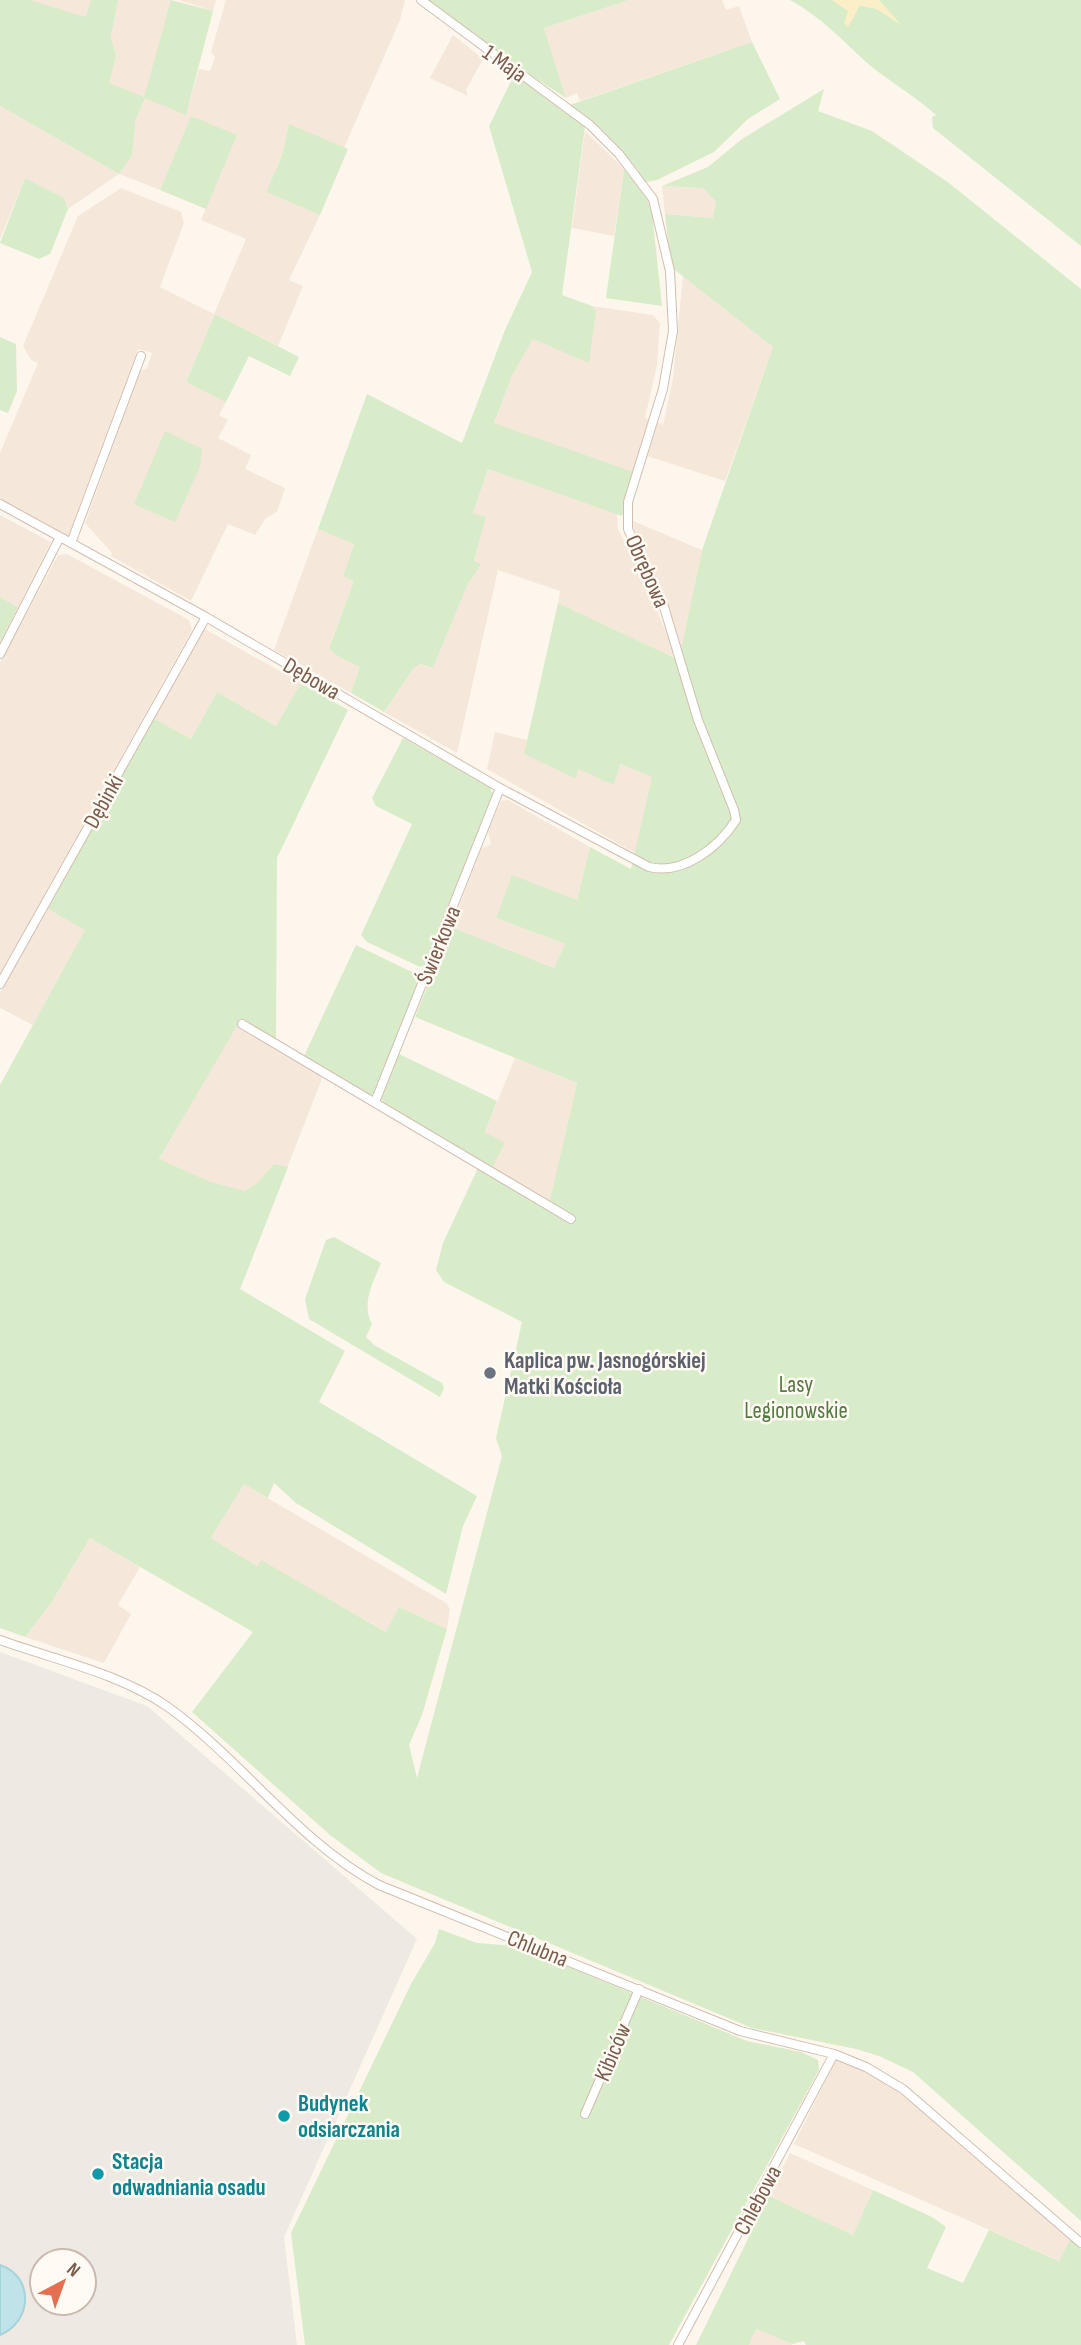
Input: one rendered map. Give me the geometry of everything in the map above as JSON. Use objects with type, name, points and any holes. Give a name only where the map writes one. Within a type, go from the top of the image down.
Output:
[{"type":"street","name":"1 Maja","points":[[421,0],[590,124]]},
{"type":"street","name":"Obrębowa","points":[[590,124],[641,180],[659,218],[670,271],[670,354],[628,502],[628,523],[635,550],[669,619],[698,720],[736,820],[698,858],[677,867],[660,870],[623,854]]},
{"type":"street","points":[[71,543],[141,356]]},
{"type":"street","name":"Dębowa","points":[[0,504],[206,617],[500,788],[623,854]]},
{"type":"street","points":[[0,654],[60,537]]},
{"type":"street","name":"Dębinki","points":[[0,984],[206,617]]},
{"type":"street","name":"Świerkowa","points":[[375,1102],[500,788]]},
{"type":"street","points":[[242,1024],[571,1219]]},
{"type":"street","name":"Chlubna","points":[[0,1640],[121,1682],[159,1702],[339,1859],[366,1878],[740,2031],[834,2054],[866,2067],[903,2089],[1081,2243]]},
{"type":"street","name":"Kibiców","points":[[586,2114],[639,1989]]},
{"type":"street","name":"Chlebowa","points":[[678,2345],[834,2054]]},
{"type":"shaded area","points":[[30,0],[91,0],[87,18]]},
{"type":"shaded area","points":[[118,0],[171,0],[186,114],[199,69],[210,71],[215,57],[211,52],[226,0],[405,0],[400,20],[344,148],[289,125],[282,154],[266,192],[320,215],[289,280],[303,286],[278,346],[215,314],[186,382],[226,402],[219,415],[228,420],[218,438],[251,455],[245,469],[285,488],[277,512],[266,518],[255,535],[228,524],[191,601],[111,556],[112,553],[85,523],[140,371],[147,368],[152,353],[138,349],[68,536],[0,499],[0,453],[38,363],[31,360],[23,346],[78,216],[121,188],[181,212],[184,223],[160,287],[214,314],[246,239],[201,220],[236,135],[191,117],[160,190],[119,174],[132,156],[136,119],[145,98],[108,83],[116,56],[111,37]]},
{"type":"shaded area","points":[[179,0],[216,0],[213,11]]},
{"type":"shaded area","points":[[629,0],[722,0],[726,10],[739,6],[752,42],[580,101],[577,93],[566,98],[544,28]]},
{"type":"shaded area","points":[[453,35],[483,59],[466,90],[468,96],[430,78]]},
{"type":"shaded area","points":[[0,106],[119,174],[68,209],[64,198],[25,178],[0,239]]},
{"type":"shaded area","points":[[585,131],[624,169],[614,236],[572,228]]},
{"type":"shaded area","points":[[662,186],[703,188],[716,202],[714,218],[665,214]]},
{"type":"shaded area","points":[[683,276],[773,347],[725,481],[647,456],[658,423],[663,425],[673,378]]},
{"type":"shaded area","points":[[592,306],[653,315],[660,323],[657,365],[645,418],[649,420],[634,472],[494,424],[513,374],[533,338],[595,312]]},
{"type":"shaded area","points":[[488,469],[617,514],[618,529],[648,588],[672,647],[673,657],[558,603],[560,591],[498,570],[457,753],[384,712],[413,669],[419,664],[433,668],[467,586],[481,564],[474,561],[486,517],[473,513]]},
{"type":"shaded area","points":[[0,515],[51,542],[18,607],[0,597]]},
{"type":"shaded area","points":[[631,520],[702,550],[681,650],[675,625],[650,574]]},
{"type":"shaded area","points":[[318,529],[354,543],[343,576],[354,581],[329,647],[339,657],[361,667],[351,693],[274,650]]},
{"type":"shaded area","points":[[67,554],[189,620],[192,630],[0,974],[0,663],[58,555]]},
{"type":"shaded area","points":[[203,628],[301,683],[276,726],[217,692],[191,739],[153,718]]},
{"type":"shaded area","points":[[495,732],[527,740],[525,754],[576,779],[578,769],[619,764],[653,777],[635,853],[487,769]]},
{"type":"shaded area","points":[[508,800],[590,847],[577,900],[496,918],[565,944],[554,968],[451,927],[481,849],[491,844],[488,832],[501,801]]},
{"type":"shaded area","points":[[48,909],[86,930],[33,1025],[0,1008],[0,993]]},
{"type":"shaded area","points":[[236,1025],[323,1076],[240,1289],[124,1221]]},
{"type":"shaded area","points":[[515,1058],[577,1083],[550,1202],[492,1168],[485,1132]]},
{"type":"shaded area","points":[[244,1484],[446,1603],[450,1609],[447,1629],[399,1607],[387,1632],[261,1561],[257,1566],[211,1538]]},
{"type":"shaded area","points":[[90,1538],[140,1567],[118,1605],[131,1614],[104,1663],[25,1637],[51,1603]]},
{"type":"shaded area","points":[[0,1652],[147,1706],[417,1939],[284,2237],[297,2345],[0,2345]]},
{"type":"shaded area","points":[[836,2059],[880,2078],[913,2103],[1070,2240],[1060,2261],[794,2144]]},
{"type":"shaded area","points":[[790,2153],[873,2190],[853,2235],[769,2196]]},
{"type":"shaded area","points":[[756,2329],[792,2344],[792,2345],[749,2345]]},
{"type":"green space","points":[[0,0],[30,0],[86,17],[91,0],[118,0],[111,37],[116,56],[109,83],[144,97],[171,0],[213,11],[186,115],[145,98],[136,119],[132,156],[119,174],[0,106]]},
{"type":"green space","points":[[429,0],[629,0],[544,28],[566,98],[516,66]]},
{"type":"green space","points":[[790,0],[832,0],[849,11],[859,5],[877,9],[898,22],[879,0],[1081,0],[1081,246],[933,128],[932,117],[936,115],[928,108],[874,69],[821,21]]},
{"type":"green space","points":[[752,42],[780,99],[748,119],[714,152],[657,180],[646,182],[612,139],[570,105]]},
{"type":"green space","points":[[514,75],[585,127],[562,295],[592,306],[596,311],[589,363],[533,339],[513,374],[494,423],[634,472],[622,516],[488,469],[473,513],[486,517],[474,561],[481,564],[467,586],[433,668],[420,664],[413,669],[384,712],[351,693],[360,667],[339,657],[329,648],[354,581],[343,576],[354,544],[318,529],[367,394],[462,443],[505,330],[532,272],[489,126]]},
{"type":"green space","name":"Lasy Legionowskie","points":[[824,89],[818,111],[872,131],[949,183],[1081,289],[1081,2221],[913,2072],[879,2056],[856,2049],[752,2028],[381,1873],[330,1835],[192,1712],[253,1632],[90,1538],[51,1603],[25,1637],[0,1628],[0,1085],[85,930],[48,909],[153,718],[191,739],[217,692],[276,726],[301,683],[348,710],[277,858],[276,1040],[241,1019],[159,1159],[210,1182],[245,1191],[256,1184],[274,1164],[288,1167],[240,1289],[345,1351],[319,1402],[477,1496],[463,1526],[446,1594],[296,1503],[274,1483],[268,1498],[244,1484],[211,1538],[257,1566],[261,1560],[386,1632],[399,1607],[447,1629],[422,1715],[409,1745],[417,1778],[502,1456],[496,1438],[522,1322],[444,1282],[436,1270],[443,1243],[478,1168],[548,1209],[577,1083],[415,1017],[451,927],[554,968],[565,944],[496,918],[512,875],[577,900],[590,847],[631,869],[652,777],[620,764],[614,785],[578,769],[576,779],[524,754],[558,603],[673,657],[678,664],[702,550],[773,347],[671,267],[665,214],[713,218],[716,202],[703,188],[662,186],[708,167],[742,139]]},
{"type":"green space","points":[[191,116],[237,135],[206,209],[160,190]]},
{"type":"green space","points":[[289,124],[348,149],[320,215],[266,192],[282,155]]},
{"type":"green space","points":[[624,169],[647,199],[652,213],[662,306],[606,298]]},
{"type":"green space","points":[[25,178],[64,198],[68,209],[50,254],[39,259],[0,243]]},
{"type":"green space","points":[[215,314],[299,357],[290,376],[249,356],[226,402],[186,382]]},
{"type":"green space","points":[[0,337],[16,344],[17,391],[8,413],[0,410]]},
{"type":"green space","points":[[165,431],[202,449],[200,467],[175,522],[134,504]]},
{"type":"green space","points":[[0,597],[18,607],[0,642]]},
{"type":"green space","points":[[403,738],[490,787],[493,795],[424,965],[420,967],[367,942],[361,935],[412,824],[376,806],[372,798]]},
{"type":"green space","points":[[356,945],[420,976],[375,1093],[370,1095],[304,1056]]},
{"type":"green space","points":[[399,1054],[497,1101],[485,1132],[505,1143],[492,1168],[383,1103],[381,1098]]},
{"type":"green space","points":[[334,1237],[381,1263],[369,1293],[368,1308],[372,1324],[366,1337],[374,1345],[442,1383],[444,1388],[440,1397],[309,1319],[305,1299],[326,1240]]},
{"type":"green space","points":[[439,1929],[477,1943],[518,1946],[747,2041],[801,2052],[818,2060],[819,2070],[669,2345],[305,2345],[291,2233],[411,1984],[435,1943]]},
{"type":"green space","points":[[873,2190],[932,2217],[946,2227],[927,2268],[963,2283],[989,2230],[1059,2261],[1070,2240],[1081,2249],[1081,2345],[806,2345],[804,2341],[792,2344],[756,2329],[749,2345],[696,2345],[769,2196],[853,2235]]},
{"type":"sand","points":[[832,0],[879,0],[901,25],[877,9],[860,5],[848,27],[844,23],[848,11]]},
{"type":"water","points":[[0,2265],[19,2279],[25,2300],[18,2320],[11,2329],[0,2335]]},
{"type":"place","name":"Kaplica pw. Jasnogórskiej Matki Kościoła","points":[[490,1373]]},
{"type":"place","name":"Budynek odsiarczania","points":[[284,2116]]},
{"type":"place","name":"Stacja odwadniania osadu","points":[[98,2174]]}]
